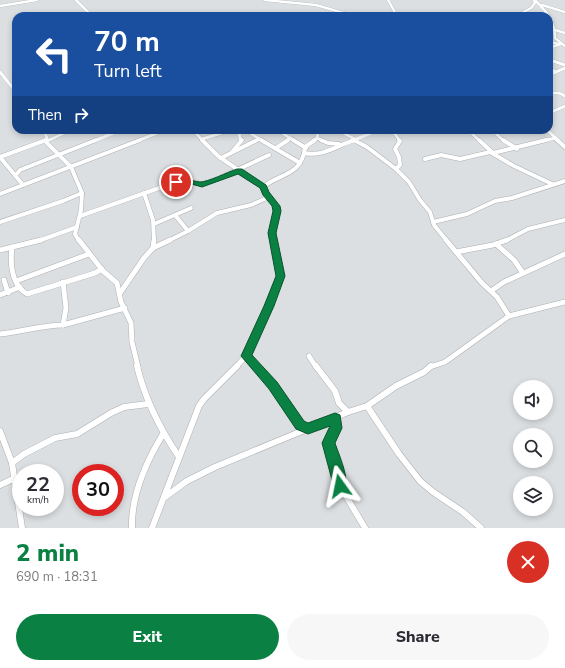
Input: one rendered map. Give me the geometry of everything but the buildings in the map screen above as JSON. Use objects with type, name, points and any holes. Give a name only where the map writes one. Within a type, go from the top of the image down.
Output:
[{"type":"street","points":[[0,6],[37,0]]},
{"type":"street","points":[[76,0],[88,12]]},
{"type":"street","points":[[265,0],[320,5],[342,12]]},
{"type":"street","points":[[388,0],[395,12]]},
{"type":"street","points":[[523,12],[532,7],[534,1],[548,12]]},
{"type":"street","points":[[539,4],[565,12]]},
{"type":"street","points":[[553,26],[555,29],[555,38],[560,44]]},
{"type":"street","points":[[555,29],[565,33]]},
{"type":"street","points":[[553,43],[565,46]]},
{"type":"street","points":[[553,47],[560,44]]},
{"type":"street","points":[[553,62],[565,67]]},
{"type":"street","points":[[553,73],[565,67]]},
{"type":"street","points":[[0,72],[12,87]]},
{"type":"street","points":[[553,93],[565,96]]},
{"type":"street","points":[[553,112],[564,108]]},
{"type":"street","points":[[46,134],[47,145],[71,167],[82,193],[80,216],[75,234],[80,244],[102,269],[115,280],[120,293],[121,302],[131,323],[139,380],[148,404],[163,434],[179,457]]},
{"type":"street","points":[[23,185],[16,175],[7,168],[0,157],[61,134]]},
{"type":"street","points":[[16,175],[19,170],[110,134]]},
{"type":"street","points":[[0,194],[154,134]]},
{"type":"street","points":[[152,528],[199,406],[246,356],[281,276],[272,233],[278,208],[263,187],[221,158],[197,134]]},
{"type":"street","points":[[202,139],[219,134]]},
{"type":"street","points":[[232,152],[242,140],[239,134]]},
{"type":"street","points":[[252,134],[300,163]]},
{"type":"street","points":[[284,134],[306,148]]},
{"type":"street","points":[[263,187],[289,174],[303,161],[306,148],[317,138],[318,134]]},
{"type":"street","points":[[345,134],[368,147],[396,169],[414,189],[420,200],[430,212],[433,222],[456,252],[503,305],[509,316]]},
{"type":"street","points":[[304,153],[312,155],[368,134]]},
{"type":"street","points":[[395,134],[400,141],[395,149],[399,157],[400,165],[396,169]]},
{"type":"street","points":[[472,134],[495,154],[514,166],[552,184]]},
{"type":"street","points":[[496,134],[504,141],[517,148]]},
{"type":"street","points":[[552,134],[563,141],[565,147]]},
{"type":"street","points":[[276,148],[291,138]]},
{"type":"street","points":[[317,138],[328,143],[343,144]]},
{"type":"street","points":[[425,159],[441,155],[460,159],[487,152],[495,154],[556,138]]},
{"type":"street","points":[[221,158],[259,139]]},
{"type":"street","points":[[80,216],[183,181],[202,184],[239,171],[256,160],[269,155]]},
{"type":"street","points":[[433,222],[466,214],[489,206],[495,201],[519,196],[565,181]]},
{"type":"street","points":[[0,222],[63,201],[82,193]]},
{"type":"street","points":[[144,194],[150,207],[154,224],[153,248]]},
{"type":"street","points":[[120,293],[144,258],[153,248],[188,231],[222,211],[245,207],[269,197]]},
{"type":"street","points":[[154,224],[191,208]]},
{"type":"street","points":[[175,215],[188,231]]},
{"type":"street","points":[[456,252],[496,244],[528,229],[565,220]]},
{"type":"street","points":[[0,250],[37,241],[77,227]]},
{"type":"street","points":[[496,244],[514,260],[523,273]]},
{"type":"street","points":[[12,247],[11,269],[16,281],[24,293],[27,294],[95,273],[102,269]]},
{"type":"street","points":[[16,281],[89,254]]},
{"type":"street","points":[[491,291],[523,273],[565,254]]},
{"type":"street","points":[[4,280],[8,292]]},
{"type":"street","points":[[63,282],[66,308],[63,325]]},
{"type":"street","points":[[0,295],[20,287]]},
{"type":"street","points":[[163,498],[187,481],[209,470],[308,428],[367,406],[396,386],[424,372],[432,366],[445,362],[509,316],[565,302]]},
{"type":"street","points":[[0,334],[25,331],[53,325],[63,325],[125,308]]},
{"type":"street","points":[[246,356],[273,386],[295,420],[300,425],[308,428]]},
{"type":"street","points":[[309,356],[319,372],[335,391],[339,403],[348,412]]},
{"type":"street","points":[[0,431],[12,463],[24,454],[51,440],[62,436],[77,434],[111,413],[124,407],[148,404]]},
{"type":"street","points":[[367,406],[399,454],[420,481],[481,528]]},
{"type":"street","points":[[335,418],[336,428],[329,443],[330,452],[337,470],[340,486],[365,528]]},
{"type":"street","points":[[132,528],[132,513],[136,494],[149,457],[163,434]]},
{"type":"street","points":[[0,485],[12,479]]},
{"type":"street","points":[[20,516],[22,528]]},
{"type":"route","points":[[176,182],[188,181],[198,185],[215,181],[239,171],[263,187],[265,193],[278,208],[272,233],[281,276],[246,356],[273,386],[295,420],[300,425],[308,428],[335,418],[337,423],[336,428],[330,438],[329,443],[330,452],[337,470],[340,486]]}]
